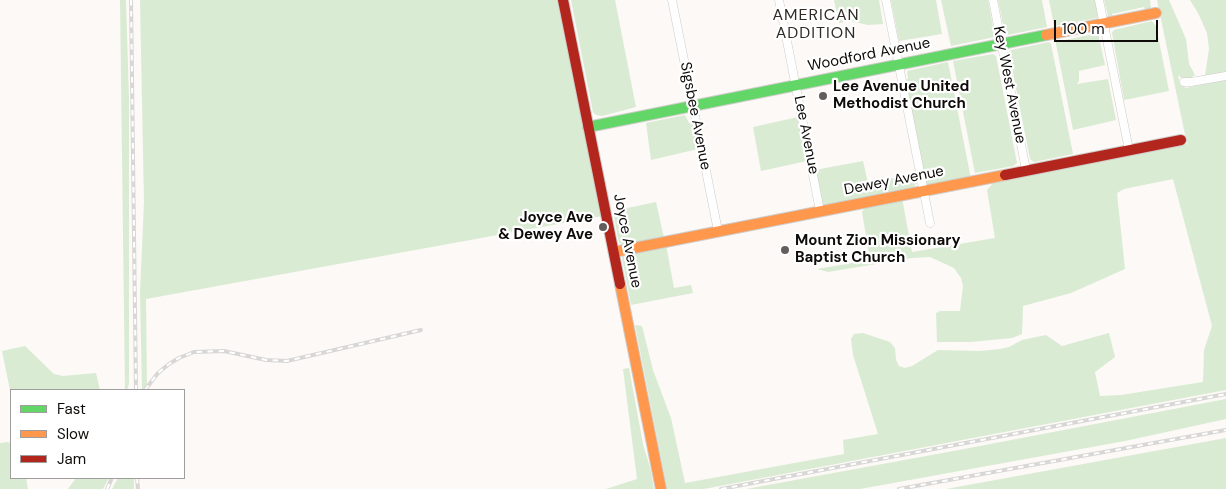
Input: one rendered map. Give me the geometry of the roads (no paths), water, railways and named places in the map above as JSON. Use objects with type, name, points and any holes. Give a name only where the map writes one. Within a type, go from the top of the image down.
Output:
[{"type":"street","name":"Joyce Avenue","points":[[564,0],[661,489]]},
{"type":"street","name":"Sigsbee Avenue","points":[[672,0],[718,231]]},
{"type":"street","name":"Lee Avenue","points":[[779,0],[820,211]]},
{"type":"street","points":[[886,0],[930,223]]},
{"type":"street","name":"Key West Avenue","points":[[992,0],[1026,170]]},
{"type":"street","points":[[1099,0],[1129,150]]},
{"type":"street","name":"Woodford Avenue","points":[[588,127],[1156,14]]},
{"type":"street","points":[[1184,82],[1226,76]]},
{"type":"street","name":"Dewey Avenue","points":[[614,252],[1181,140]]},
{"type":"railway","points":[[131,0],[136,389]]},
{"type":"railway","points":[[146,389],[158,373],[169,364],[194,352],[224,351],[266,360],[287,361],[421,330]]},
{"type":"railway","points":[[721,489],[1226,394]]},
{"type":"railway","points":[[899,489],[1226,430]]},
{"type":"railway","points":[[107,489],[112,479]]},
{"type":"railway","points":[[137,479],[138,489]]},
{"type":"place","name":"Lee Avenue United Methodist Church","points":[[823,96]]},
{"type":"place","name":"Joyce Ave & Dewey Ave","points":[[603,227]]},
{"type":"place","name":"Mount Zion Missionary Baptist Church","points":[[785,250]]},
{"type":"district","name":"AMERICAN ADDITION","points":[[816,25]]}]
